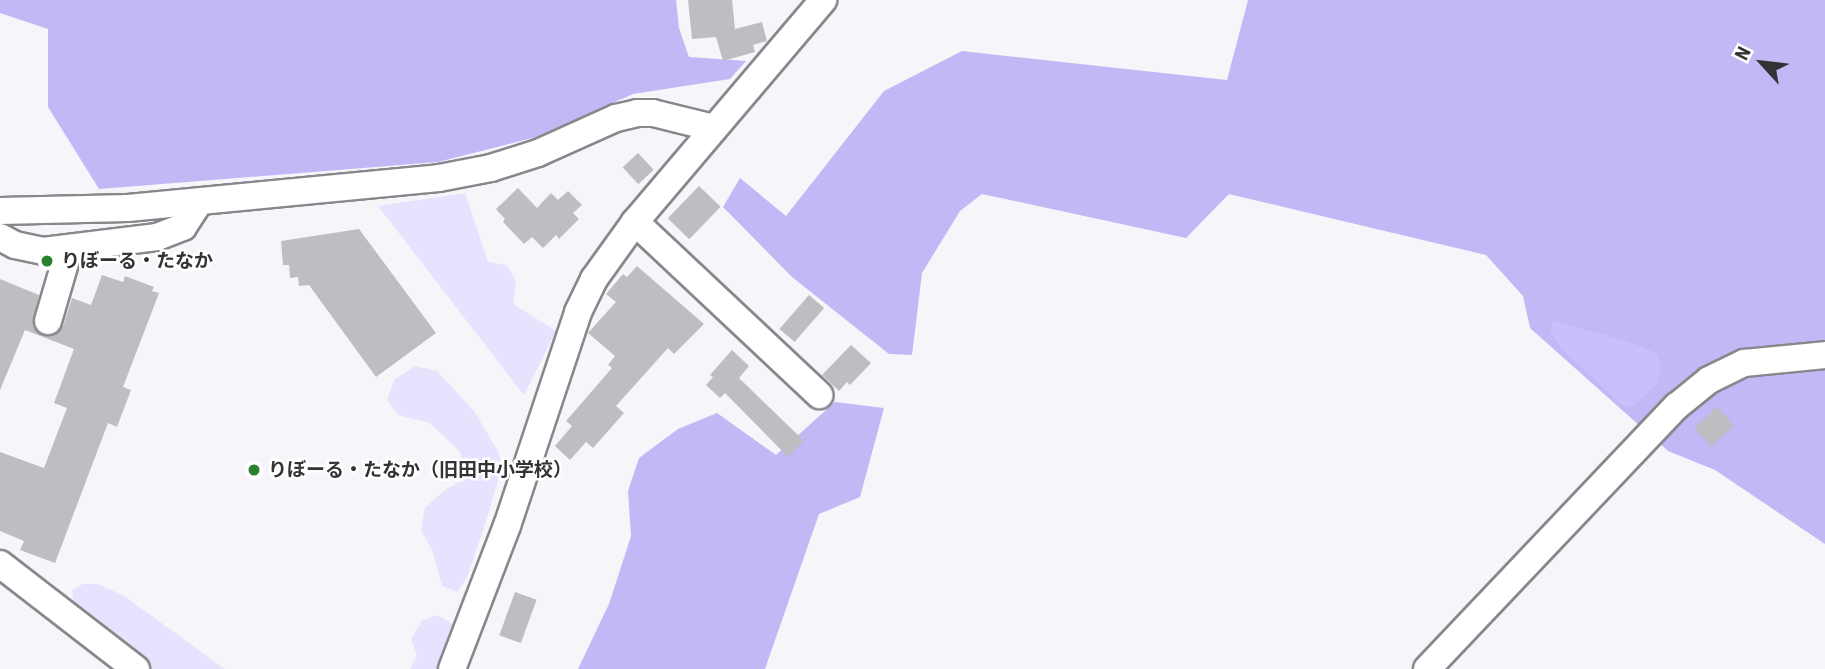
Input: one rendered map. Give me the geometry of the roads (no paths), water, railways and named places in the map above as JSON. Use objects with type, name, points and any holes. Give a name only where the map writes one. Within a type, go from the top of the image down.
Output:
[{"type":"street","points":[[452,669],[507,526],[578,312],[594,279],[635,222],[823,0]]},
{"type":"street","points":[[0,211],[128,208],[439,178],[491,168],[538,153],[616,118],[637,113],[653,113],[714,128]]},
{"type":"street","points":[[0,237],[15,245],[43,251],[157,237],[183,227],[199,202]]},
{"type":"street","points":[[635,222],[819,395]]},
{"type":"street","points":[[48,321],[69,249]]},
{"type":"street","points":[[1427,669],[1677,406],[1709,380],[1744,363],[1825,355]]},
{"type":"street","points":[[0,564],[136,669]]},
{"type":"place","name":"りぼーる・たなか","points":[[47,261]]},
{"type":"place","name":"りぼーる・たなか（旧田中小学校）","points":[[254,470]]}]
